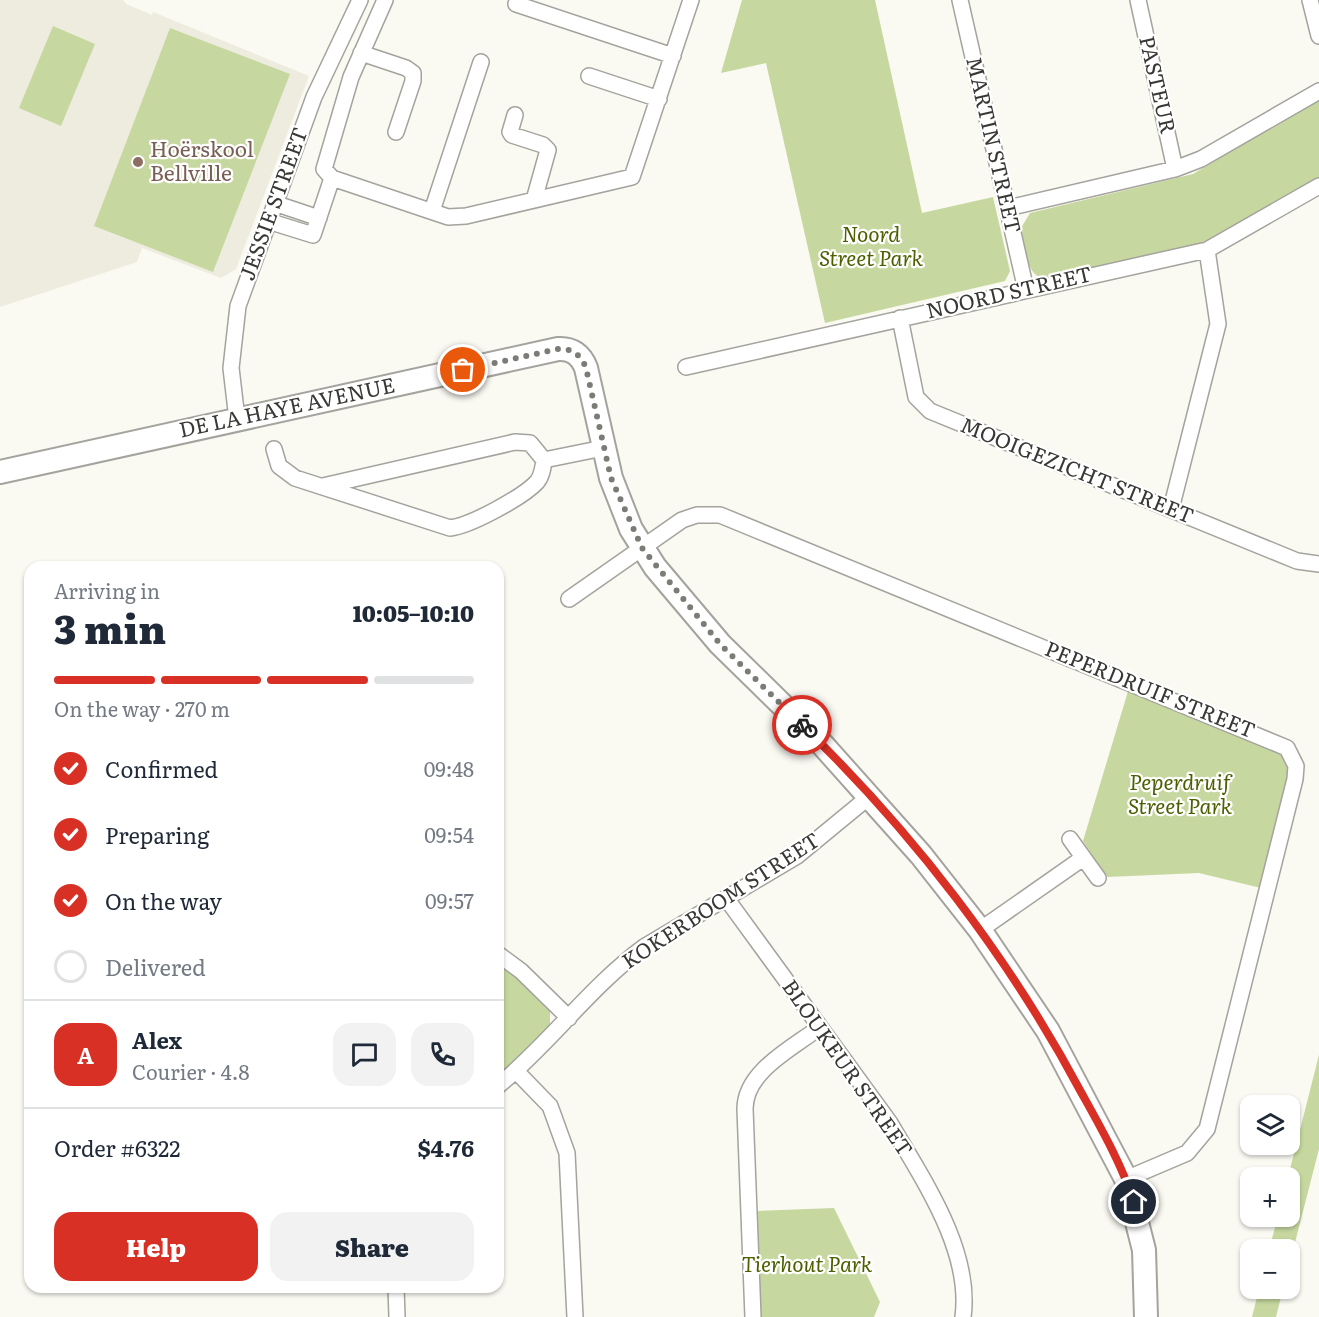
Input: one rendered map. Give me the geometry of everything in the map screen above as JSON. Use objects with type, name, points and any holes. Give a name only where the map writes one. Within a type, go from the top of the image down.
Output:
[{"type":"street","name":"JESSIE STREET","points":[[237,419],[231,368],[237,306],[314,97],[360,0]]},
{"type":"street","points":[[385,0],[361,53],[324,164],[327,175],[448,217],[466,216],[632,177],[691,0]]},
{"type":"street","name":"MARTIN STREET","points":[[960,0],[1026,290]]},
{"type":"street","name":"PASTEUR","points":[[1138,0],[1175,169]]},
{"type":"street","points":[[1310,0],[1319,36]]},
{"type":"street","points":[[516,4],[673,56]]},
{"type":"street","points":[[361,53],[406,68],[412,73],[413,81],[396,132]]},
{"type":"street","points":[[432,211],[481,62]]},
{"type":"street","points":[[589,76],[659,99]]},
{"type":"street","points":[[1008,208],[1175,169],[1201,159],[1319,91]]},
{"type":"street","points":[[515,115],[511,134],[543,145],[548,150],[534,200]]},
{"type":"street","points":[[268,221],[313,236],[332,178]]},
{"type":"street","name":"NOORD STREET","points":[[686,367],[1207,250],[1319,186]]},
{"type":"street","points":[[274,203],[319,218]]},
{"type":"street","points":[[287,227],[293,210]]},
{"type":"street","points":[[1171,509],[1218,324],[1207,250]]},
{"type":"street","name":"MOOIGEZICHT STREET","points":[[900,318],[916,397],[921,405],[1296,561],[1319,564]]},
{"type":"street","name":"DE LA HAYE AVENUE","points":[[0,472],[558,349],[573,352],[583,361],[603,448]]},
{"type":"street","points":[[274,449],[279,466],[284,472],[323,486],[431,524],[462,527],[533,485],[542,471],[543,460],[530,443],[515,442],[323,486]]},
{"type":"street","points":[[543,460],[603,448],[618,500],[642,548],[720,644],[821,743],[870,796],[921,855],[980,930],[1048,1031],[1126,1179],[1144,1250],[1146,1317]]},
{"type":"street","name":"PEPERDRUIF STREET","points":[[568,599],[690,517],[713,514],[727,517],[1274,741],[1292,754],[1296,766],[1296,779],[1207,1129],[1195,1147],[1187,1153],[1126,1179]]},
{"type":"street","name":"KOKERBOOM STREET","points":[[504,1081],[622,963],[644,946],[797,855],[870,796]]},
{"type":"street","points":[[1070,840],[1098,878]]},
{"type":"street","points":[[980,930],[1083,858]]},
{"type":"street","name":"BLOUKEUR STREET","points":[[726,898],[890,1123],[947,1229],[962,1269],[963,1317]]},
{"type":"street","points":[[504,958],[521,971],[569,1018]]},
{"type":"street","points":[[753,1317],[745,1109],[747,1093],[756,1077],[820,1027]]},
{"type":"street","points":[[516,1071],[550,1106],[567,1153],[575,1317]]},
{"type":"street","points":[[396,1293],[397,1317]]},
{"type":"shaded area","name":"Hoërskool Bellville","points":[[0,0],[123,0],[126,4],[152,15],[153,12],[309,76],[236,269],[221,278],[142,248],[137,262],[0,307]]},
{"type":"green space","name":"Noord Street Park","points":[[742,0],[875,0],[922,213],[993,197],[1010,271],[1005,281],[825,323],[766,63],[721,73]]},
{"type":"green space","points":[[53,26],[95,44],[61,126],[19,108]]},
{"type":"green space","points":[[170,28],[290,74],[213,272],[94,226]]},
{"type":"green space","points":[[1319,99],[1319,179],[1221,236],[1197,244],[1044,279],[1033,272],[1029,266],[1021,228],[1030,213],[1193,174]]},
{"type":"green space","name":"Peperdruif Street Park","points":[[1129,688],[1283,754],[1290,773],[1261,888],[1199,873],[1107,877],[1083,841]]},
{"type":"green space","points":[[504,967],[550,1009],[550,1027],[504,1073]]},
{"type":"green space","points":[[1319,1055],[1319,1149],[1300,1223],[1300,1167],[1291,1167],[1294,1155],[1300,1155],[1300,1130]]},
{"type":"green space","name":"Tierhout Park","points":[[834,1208],[880,1302],[874,1317],[759,1317],[755,1211]]},
{"type":"green space","points":[[1275,1227],[1299,1227],[1296,1239],[1272,1239]]},
{"type":"green space","points":[[1256,1299],[1280,1299],[1276,1317],[1252,1317]]},
{"type":"way so far","points":[[463,370],[563,348],[579,356],[586,368],[611,478],[631,530],[669,585],[720,644],[802,725]]},
{"type":"place","name":"Hoërskool Bellville","points":[[138,162]]},
{"type":"route","points":[[802,725],[854,779],[921,855],[980,930],[1048,1031],[1113,1150],[1134,1202]]}]
